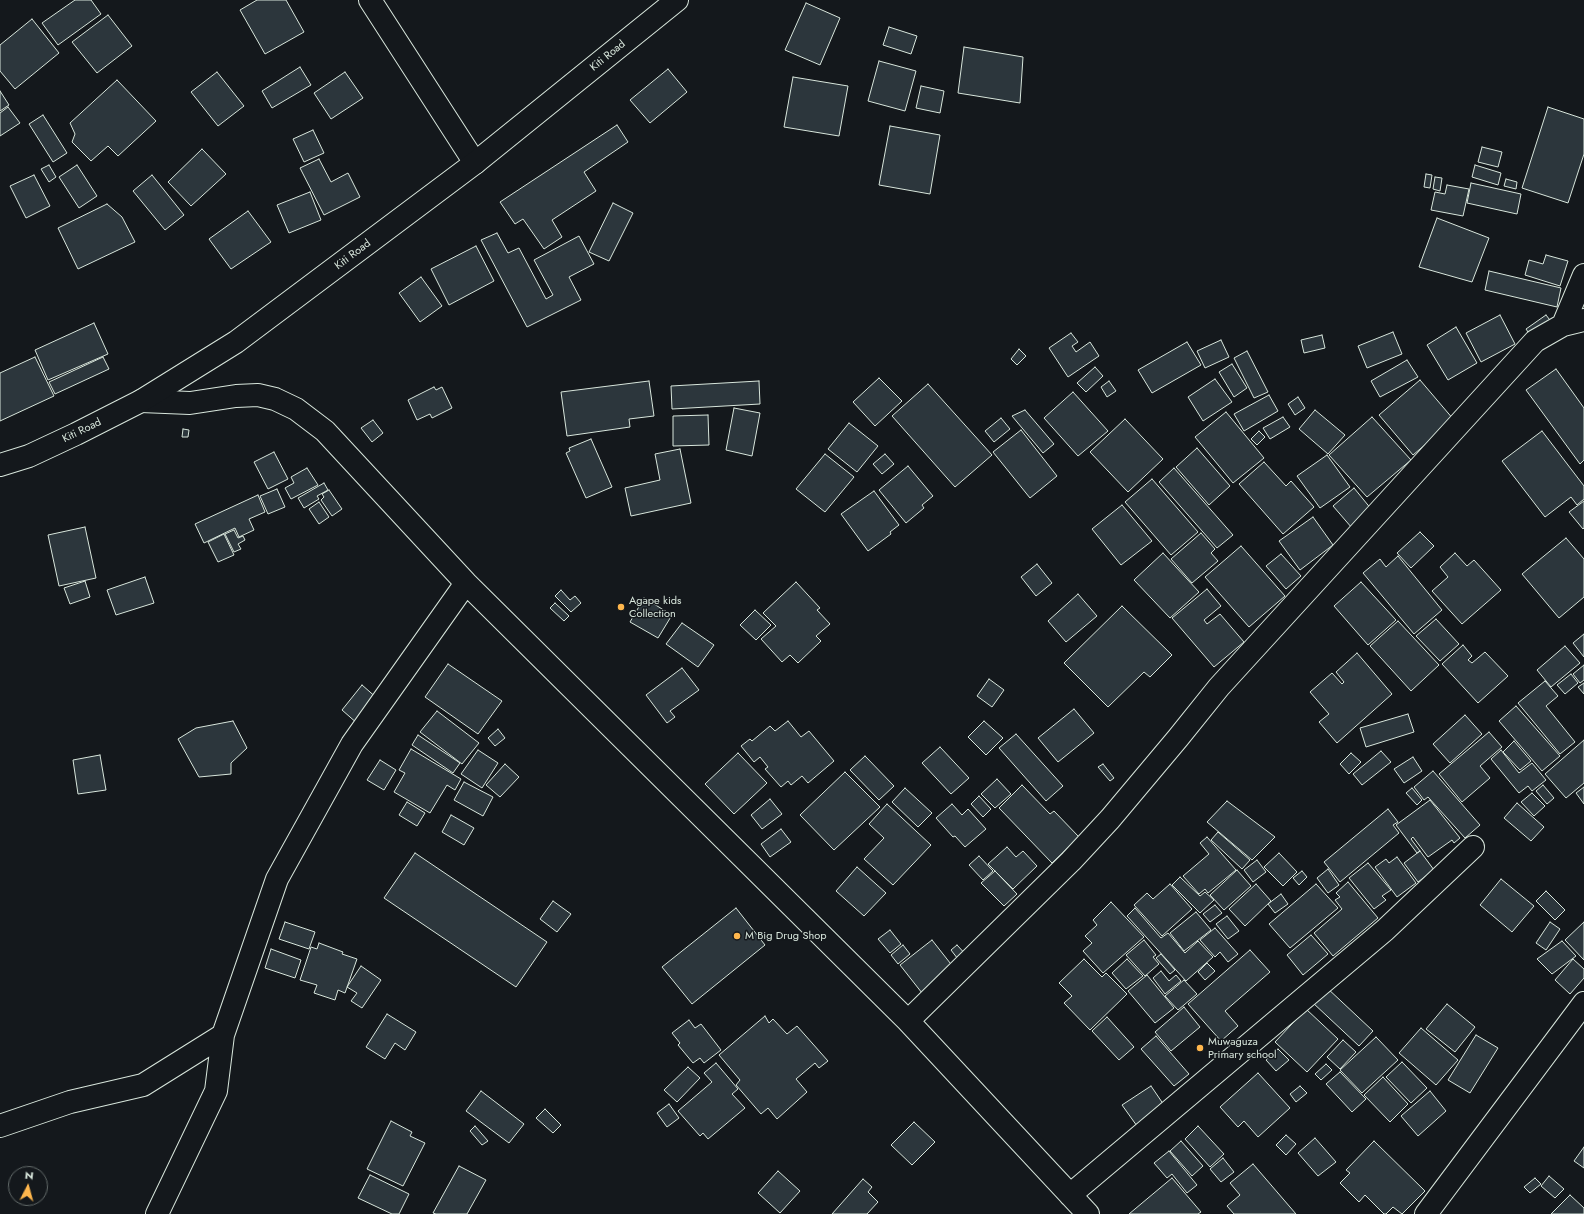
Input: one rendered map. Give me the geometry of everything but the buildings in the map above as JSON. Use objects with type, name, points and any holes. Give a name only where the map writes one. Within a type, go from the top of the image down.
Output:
[{"type":"street","points":[[370,0],[475,163]]},
{"type":"street","name":"Kiti Road","points":[[0,465],[29,456],[140,401],[236,342],[475,163],[678,0]]},
{"type":"street","points":[[1563,324],[1584,275]]},
{"type":"street","points":[[908,1021],[1076,856],[1110,819],[1219,687],[1535,341],[1563,324],[1584,320]]},
{"type":"street","points":[[140,401],[190,403],[236,396],[258,395],[275,399],[296,409],[325,431],[466,583],[908,1021],[1088,1214]]},
{"type":"street","points":[[157,1214],[216,1091],[222,1035],[277,879],[352,744],[466,583]]},
{"type":"street","points":[[1070,1195],[1385,930],[1473,847]]},
{"type":"street","points":[[1426,1214],[1584,1003]]},
{"type":"street","points":[[0,1126],[70,1102],[143,1085],[222,1035]]},
{"type":"place","name":"Agape kids Collection","points":[[621,607]]},
{"type":"place","name":"M Big Drug Shop","points":[[737,936]]},
{"type":"place","name":"Muwaguza Primary school","points":[[1200,1048]]}]
